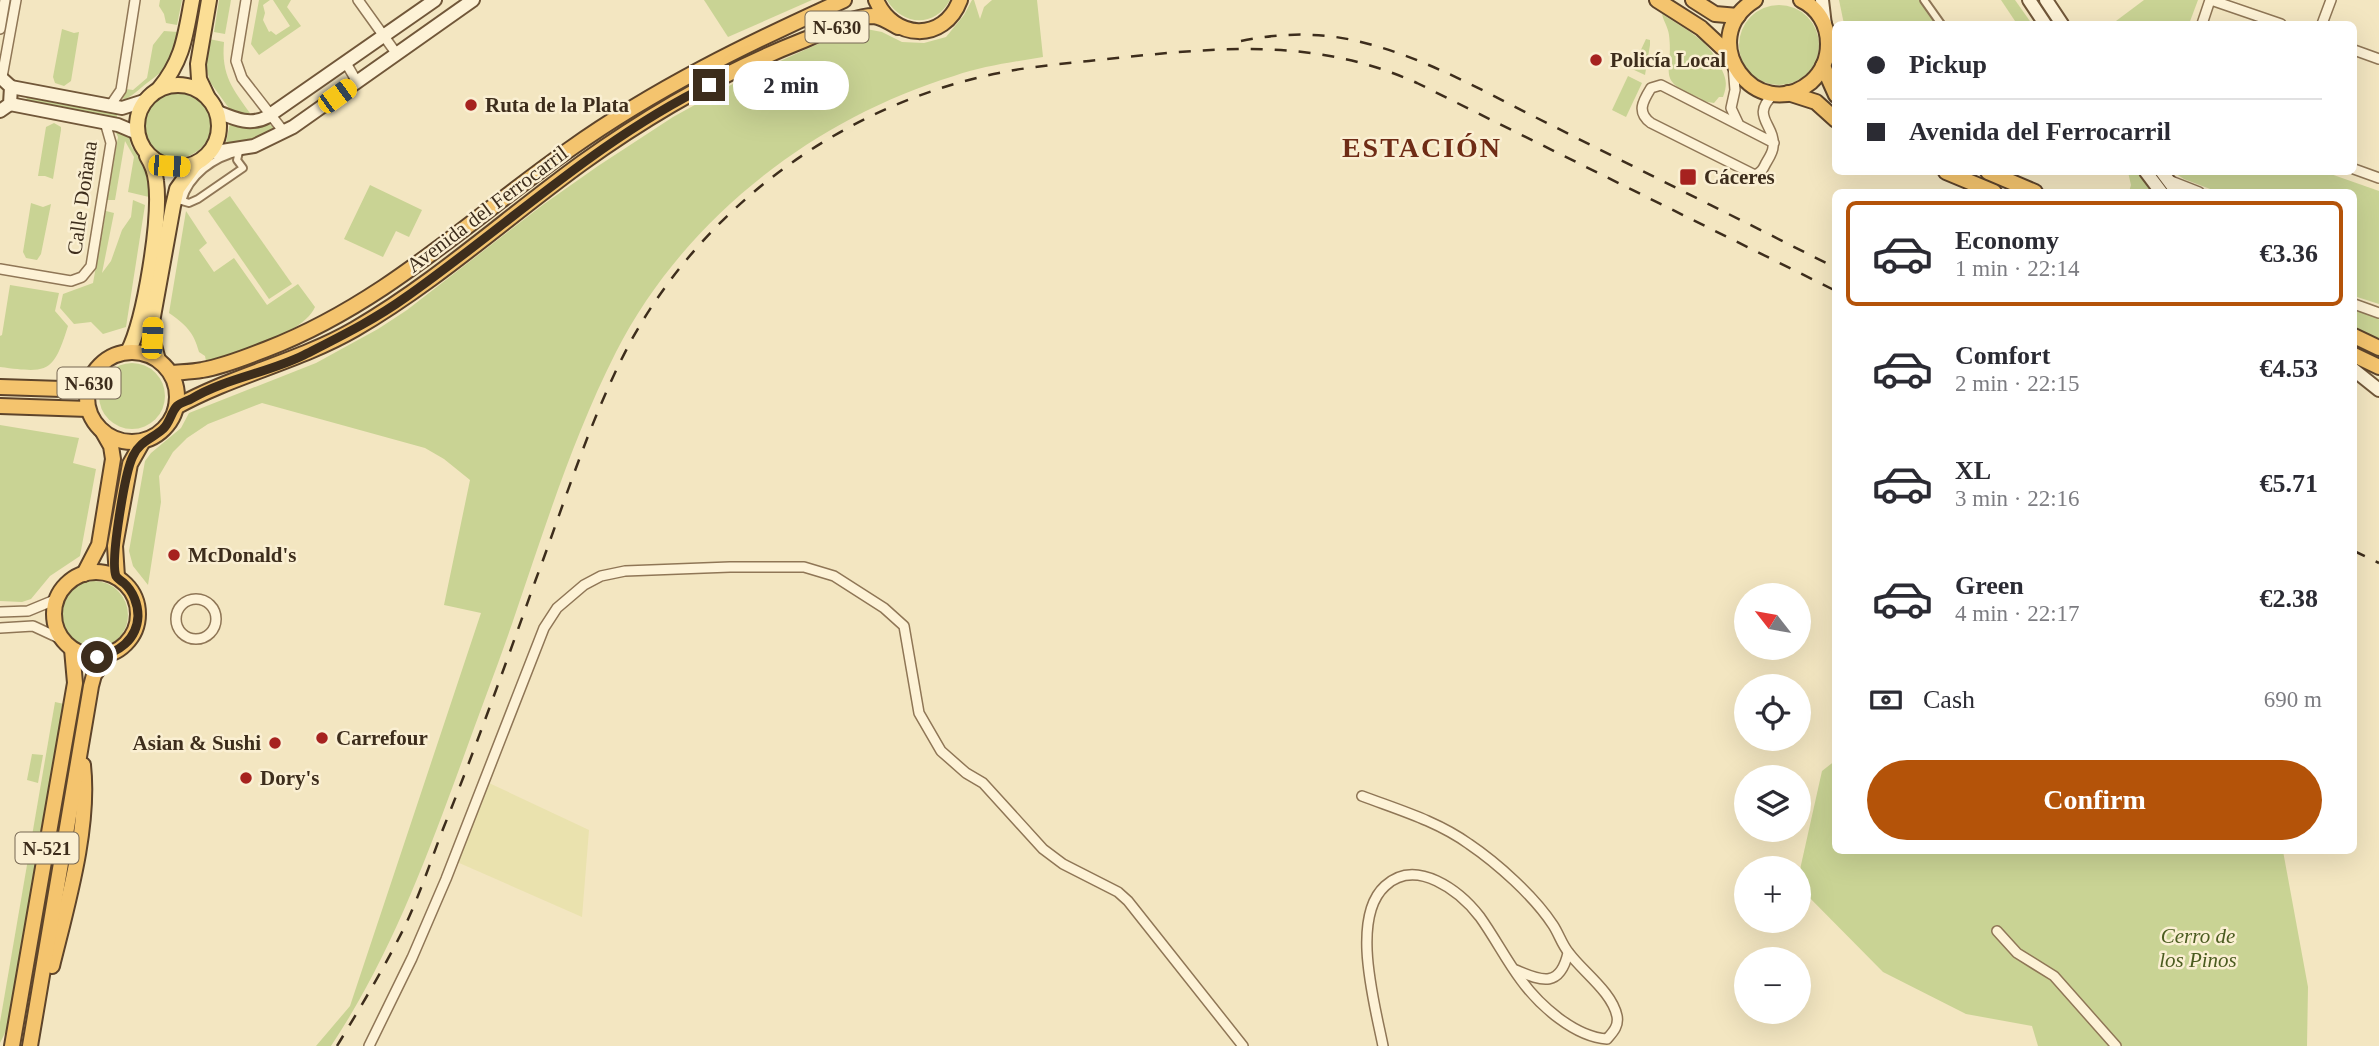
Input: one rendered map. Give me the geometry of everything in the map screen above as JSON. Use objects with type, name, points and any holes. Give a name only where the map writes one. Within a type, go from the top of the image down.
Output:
[{"type":"highway","name":"Avenida del Ferrocarril","points":[[171,373],[201,371],[235,362],[292,339],[344,313],[393,283],[570,149],[623,113],[688,74],[844,0]]},
{"type":"highway","name":"N-630","points":[[876,0],[887,19],[898,27],[911,31],[932,29],[949,19],[960,0]]},
{"type":"highway","points":[[1657,0],[1701,28],[1732,60],[1746,82],[1763,91],[1816,102],[1832,116]]},
{"type":"highway","points":[[1693,0],[1714,14],[1745,6]]},
{"type":"highway","points":[[1780,93],[1803,87],[1823,66],[1828,41],[1825,25],[1814,9],[1801,0]]},
{"type":"highway","points":[[1732,60],[1730,32],[1745,6]]},
{"type":"highway","name":"Avenida del Ferrocarril","points":[[176,407],[204,391],[300,357],[354,330],[405,298],[582,163],[634,127],[687,96],[776,51],[858,19],[876,16],[898,27]]},
{"type":"highway","points":[[1823,66],[1832,86]]},
{"type":"highway","points":[[1953,175],[1987,189]]},
{"type":"highway","points":[[1995,175],[2028,189]]},
{"type":"highway","points":[[2357,337],[2379,348]]},
{"type":"highway","name":"N-630","points":[[103,431],[88,409],[90,380],[105,361],[116,355],[138,352],[158,360]]},
{"type":"highway","points":[[2357,356],[2379,366]]},
{"type":"highway","points":[[158,360],[171,373],[175,384],[176,407]]},
{"type":"highway","name":"N-630","points":[[0,387],[62,389],[90,380]]},
{"type":"highway","name":"N-630","points":[[0,406],[88,409]]},
{"type":"highway","name":"N-630","points":[[143,441],[165,428],[176,407]]},
{"type":"highway","points":[[103,431],[115,439],[143,441]]},
{"type":"highway","points":[[84,574],[99,545],[113,459],[111,446],[103,431]]},
{"type":"highway","points":[[109,654],[97,657],[84,655],[67,644],[55,626],[54,612],[57,598],[72,579],[95,572],[117,578],[115,546],[130,464],[143,441]]},
{"type":"highway","name":"N-521","points":[[30,1046],[91,686],[94,675],[109,654],[129,641],[138,618],[133,594],[117,578]]},
{"type":"highway","name":"N-521","points":[[12,1046],[75,683],[67,644]]},
{"type":"main road","points":[[128,352],[149,275],[157,203],[153,167],[137,133],[140,110],[173,72],[180,55],[192,0]]},
{"type":"main road","points":[[209,0],[198,64],[199,79],[218,112],[248,122],[260,121],[435,0]]},
{"type":"main road","points":[[209,153],[254,146],[282,133],[473,0]]},
{"type":"main road","points":[[1822,0],[1825,25]]},
{"type":"main road","points":[[2029,0],[2043,21]]},
{"type":"main road","points":[[2046,0],[2060,21]]},
{"type":"main road","points":[[1,77],[11,87],[122,108],[171,86],[185,86],[198,91],[209,100]]},
{"type":"main road","points":[[11,87],[5,108],[105,122],[137,133]]},
{"type":"main road","points":[[158,360],[152,338],[152,322],[177,189],[183,177],[209,153],[216,139],[218,112]]},
{"type":"main road","points":[[145,151],[156,161],[169,166],[183,167],[196,163]]},
{"type":"main road","points":[[2156,175],[2173,189]]},
{"type":"main road","points":[[2357,372],[2379,389]]},
{"type":"street","points":[[0,29],[5,0]]},
{"type":"street","points":[[1,77],[16,0]]},
{"type":"street","points":[[110,106],[121,90],[135,0]]},
{"type":"street","points":[[246,0],[236,61],[242,78],[282,133]]},
{"type":"street","points":[[358,0],[396,53]]},
{"type":"street","points":[[1924,0],[1939,21]]},
{"type":"street","points":[[2203,21],[2211,0],[2272,21]]},
{"type":"street","points":[[2323,21],[2331,0]]},
{"type":"street","points":[[2357,51],[2379,59]]},
{"type":"street","points":[[1732,60],[1735,90],[1731,101],[1732,114],[1744,127],[1756,127],[1763,117],[1765,103],[1780,93]]},
{"type":"street","points":[[346,63],[357,82]]},
{"type":"street","points":[[1763,117],[1774,143],[1773,149],[1762,172],[1752,174],[1651,123],[1643,116],[1642,104],[1651,88],[1661,85],[1774,143]]},
{"type":"street","points":[[1706,107],[1719,107],[1731,101]]},
{"type":"street","name":"Calle Doñana","points":[[0,269],[71,281],[82,276],[91,266],[111,143],[105,122]]},
{"type":"street","points":[[239,152],[237,160],[243,169],[198,200],[189,203],[182,201],[192,178],[228,154],[239,152]]},
{"type":"street","points":[[2357,170],[2379,178]]},
{"type":"street","points":[[2156,175],[2191,189]]},
{"type":"street","points":[[2357,305],[2379,313]]},
{"type":"street","points":[[369,1046],[412,958],[446,879],[525,672],[544,628],[557,608],[584,585],[601,576],[625,571],[730,566],[804,567],[820,570],[864,595],[897,619],[904,626],[909,642],[919,713],[941,751],[966,773],[984,783],[1043,849],[1063,864],[1101,882],[1128,901],[1243,1046]]},
{"type":"street","points":[[0,612],[28,611],[57,598]]},
{"type":"street","points":[[189,600],[204,601],[214,611],[214,628],[200,639],[185,636],[178,628],[177,612],[189,600]]},
{"type":"street","points":[[0,628],[33,626],[67,644]]},
{"type":"street","points":[[1362,796],[1442,827],[1470,844],[1524,891],[1553,924],[1569,953],[1594,979],[1618,1017],[1616,1028],[1607,1039],[1593,1038],[1579,1032],[1539,1001],[1478,915],[1443,884],[1422,874],[1392,879],[1379,891],[1373,904],[1368,933],[1372,990],[1383,1046]]},
{"type":"street","points":[[1997,931],[2017,953],[2054,976],[2116,1046]]},
{"type":"street","points":[[1514,969],[1532,977],[1547,979],[1559,976],[1569,953]]},
{"type":"shaded area","points":[[489,783],[589,830],[582,917],[457,862]]},
{"type":"green space","points":[[160,0],[182,0],[177,25],[166,23],[159,6]]},
{"type":"green space","points":[[219,0],[231,0],[225,34],[214,32]]},
{"type":"green space","points":[[259,0],[270,0],[263,5],[263,20],[269,32],[276,35],[290,26],[273,0],[291,0],[287,7],[301,26],[259,55],[251,44]]},
{"type":"green space","points":[[704,0],[812,0],[728,37]]},
{"type":"green space","points":[[887,0],[950,0],[936,15],[918,20],[901,15]]},
{"type":"green space","points":[[972,0],[980,19],[984,7],[992,0],[1037,0],[1043,57],[976,70],[902,95],[851,119],[803,147],[758,180],[716,218],[678,259],[644,304],[616,352],[574,448],[461,764],[404,909],[371,979],[331,1046],[316,1046],[350,1006],[481,613],[444,605],[470,480],[425,448],[262,403],[208,424],[187,438],[173,452],[159,476],[161,502],[148,585],[133,566],[129,551],[145,461],[181,428],[189,413],[316,363],[378,329],[407,310],[544,204],[673,117],[749,75],[861,28],[882,32],[902,42],[924,43],[946,37]]},
{"type":"green space","points":[[1839,0],[1920,0],[1935,21],[1843,21]]},
{"type":"green space","points":[[2001,0],[2015,0],[2030,21],[2015,21]]},
{"type":"green space","points":[[2144,0],[2198,0],[2190,21],[2116,21]]},
{"type":"green space","points":[[1779,5],[1794,8],[1807,17],[1816,30],[1819,45],[1816,60],[1807,73],[1794,82],[1779,85],[1764,82],[1751,73],[1742,60],[1739,45],[1742,30],[1751,17],[1764,8]]},
{"type":"green space","points":[[1662,14],[1697,37],[1717,60],[1725,77],[1726,87],[1723,97],[1719,97],[1714,103],[1702,101],[1676,86],[1671,80],[1669,35]]},
{"type":"green space","points":[[62,29],[79,32],[71,81],[64,86],[55,83],[53,77]]},
{"type":"green space","points":[[164,31],[178,32],[170,62],[134,94],[125,99],[121,98],[126,89],[133,90],[147,78],[153,45]]},
{"type":"green space","points":[[209,39],[224,42],[224,64],[230,82],[252,116],[231,111],[210,82],[205,63]]},
{"type":"green space","points":[[1646,39],[1650,40],[1650,45],[1645,75],[1632,69]]},
{"type":"green space","points":[[1628,76],[1642,83],[1626,117],[1612,110]]},
{"type":"green space","points":[[177,90],[190,93],[201,100],[208,111],[211,124],[208,137],[201,148],[190,155],[177,158],[164,155],[153,148],[146,137],[143,124],[146,111],[153,100],[164,93]]},
{"type":"green space","points":[[27,96],[117,112],[117,118],[26,102]]},
{"type":"green space","points":[[266,122],[273,127],[271,137],[226,143],[230,123]]},
{"type":"green space","points":[[54,123],[61,127],[61,130],[53,179],[38,176],[46,127]]},
{"type":"green space","points":[[114,128],[129,136],[131,146],[146,168],[149,197],[128,192],[134,157],[125,141],[115,200],[107,200],[118,137]]},
{"type":"green space","points":[[2129,175],[2140,175],[2151,189],[2130,189]]},
{"type":"green space","points":[[2178,175],[2334,175],[2379,191],[2379,304],[2357,297],[2357,189],[2210,189]]},
{"type":"green space","points":[[370,185],[422,210],[409,237],[396,231],[383,257],[344,239]]},
{"type":"green space","points":[[230,196],[292,284],[269,299],[208,211]]},
{"type":"green space","points":[[133,200],[145,205],[126,327],[103,334],[91,322],[74,324],[60,308],[63,294],[93,283],[106,211],[114,213],[102,273],[111,261],[122,230],[131,217]]},
{"type":"green space","points":[[31,203],[43,207],[51,204],[41,254],[37,260],[26,258],[23,252]]},
{"type":"green space","points":[[186,211],[207,243],[199,250],[214,272],[234,258],[267,305],[298,284],[315,307],[308,317],[267,342],[206,361],[188,329],[169,313]]},
{"type":"green space","points":[[10,285],[59,293],[55,311],[68,326],[58,354],[46,367],[29,370],[0,367],[0,336]]},
{"type":"green space","points":[[2357,310],[2379,318],[2379,341],[2357,331]]},
{"type":"green space","points":[[125,363],[139,363],[151,368],[160,377],[165,396],[163,409],[156,420],[139,429],[125,429],[113,424],[104,415],[99,403],[99,389],[104,377],[113,368]]},
{"type":"green space","points":[[0,425],[79,438],[73,463],[96,469],[80,556],[50,576],[31,599],[22,602],[0,601]]},
{"type":"green space","points":[[94,581],[107,584],[118,591],[125,602],[128,615],[125,628],[118,639],[107,646],[94,649],[81,646],[70,639],[63,628],[60,615],[63,602],[70,591],[81,584]]},
{"type":"green space","points":[[55,702],[64,704],[7,1029],[0,1043],[0,1022]]},
{"type":"green space","points":[[32,754],[43,755],[38,783],[27,780]]},
{"type":"green space","name":"Cerro de los Pinos","points":[[1832,763],[1832,854],[2284,854],[2308,987],[2307,1046],[2038,1046],[2032,1026],[1966,1014],[1883,972],[1811,899],[1811,856],[1803,856],[1806,842],[1811,842],[1811,820],[1822,771]]},
{"type":"railway","points":[[1241,41],[1284,35],[1328,36],[1383,48],[1432,66],[1832,266]]},
{"type":"railway","points":[[337,1046],[387,960],[414,905],[491,705],[592,427],[632,339],[663,290],[700,244],[741,203],[786,167],[835,135],[887,109],[942,88],[1021,69],[1215,50],[1296,51],[1336,57],[1377,67],[1417,83],[1832,289]]},
{"type":"railway","points":[[2357,552],[2379,563]]},
{"type":"place","name":"Policía Local","points":[[1596,60]]},
{"type":"place","name":"Ruta de la Plata","points":[[471,105]]},
{"type":"place","name":"Cáceres","points":[[1688,177]]},
{"type":"place","name":"McDonald's","points":[[174,555]]},
{"type":"place","name":"Carrefour","points":[[322,738]]},
{"type":"place","name":"Asian & Sushi","points":[[275,743]]},
{"type":"place","name":"Dory's","points":[[246,778]]},
{"type":"district","name":"ESTACIÓN","points":[[1422,147]]},
{"type":"route","points":[[97,657],[120,649],[135,631],[137,605],[126,584],[117,578],[115,562],[115,546],[130,464],[143,441],[165,428],[176,407],[204,391],[300,357],[354,330],[405,298],[582,163],[634,127],[709,85]]}]
